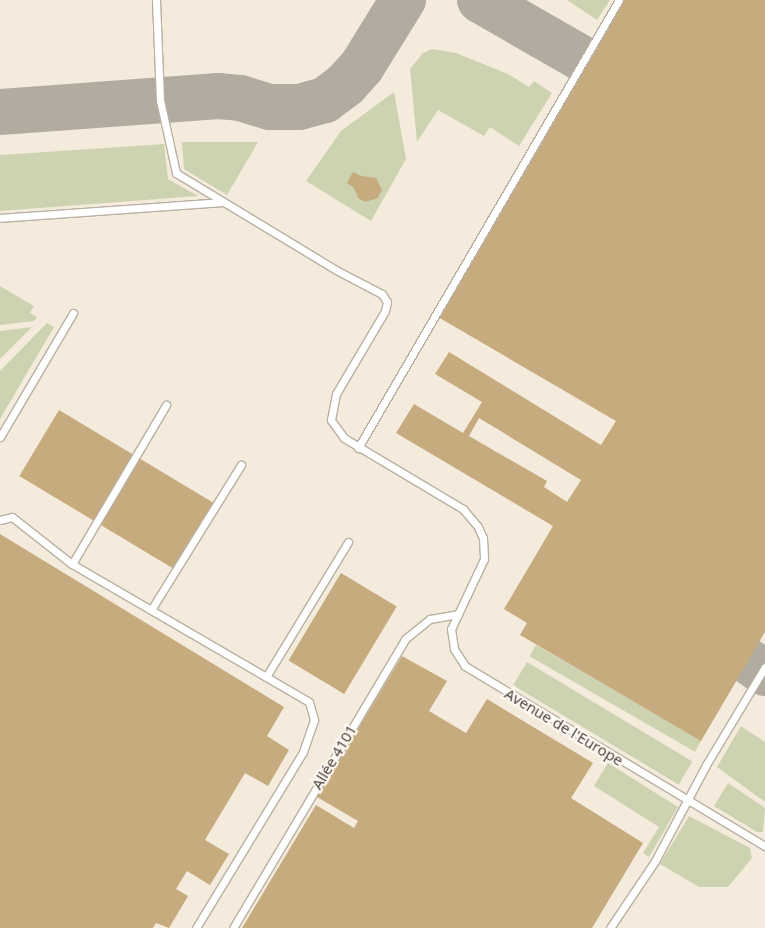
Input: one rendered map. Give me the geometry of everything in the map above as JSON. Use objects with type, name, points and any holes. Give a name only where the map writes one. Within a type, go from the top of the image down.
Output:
[{"type":"lane","points":[[156,0],[160,100],[176,173],[336,270],[382,294],[387,302],[385,311],[336,394],[332,407],[332,420],[336,432],[358,448],[619,0]]},
{"type":"lane","points":[[0,218],[223,202]]},
{"type":"lane","points":[[0,437],[73,313]]},
{"type":"lane","points":[[72,564],[166,405]]},
{"type":"lane","name":"Avenue de l'Europe","points":[[358,448],[463,510],[483,538],[484,559],[458,614],[451,639],[465,666],[765,846]]},
{"type":"lane","points":[[151,610],[241,465]]},
{"type":"lane","points":[[0,520],[12,517],[72,564],[309,702],[314,720],[303,752],[196,928]]},
{"type":"lane","points":[[266,677],[348,542]]},
{"type":"lane","name":"Allée 4101","points":[[233,928],[405,639],[430,619],[458,614]]},
{"type":"lane","points":[[610,928],[689,802],[706,765],[765,667]]},
{"type":"green space","points":[[567,0],[610,0],[597,20]]},
{"type":"green space","points":[[432,49],[456,53],[508,74],[529,87],[534,81],[552,93],[519,146],[490,127],[484,136],[438,110],[417,142],[410,69],[423,53]]},
{"type":"green space","points":[[394,92],[406,159],[371,221],[306,181],[341,131]]},
{"type":"green space","points":[[182,142],[258,142],[227,195],[184,169]]},
{"type":"green space","points":[[164,144],[168,179],[198,196],[0,211],[0,155]]},
{"type":"green space","points":[[0,286],[34,306],[30,313],[37,317],[34,321],[0,325]]},
{"type":"green space","points":[[47,323],[54,327],[0,419],[0,371]]},
{"type":"green space","points":[[32,327],[0,359],[0,331]]},
{"type":"green space","points":[[536,645],[701,740],[695,752],[530,656]]},
{"type":"green space","points":[[527,662],[692,761],[679,785],[513,685]]},
{"type":"green space","points":[[741,726],[765,742],[765,802],[717,767]]},
{"type":"green space","points":[[608,763],[678,807],[649,857],[643,853],[659,827],[594,786]]},
{"type":"green space","points":[[728,783],[765,808],[763,832],[757,832],[714,806]]},
{"type":"green space","points":[[689,816],[750,848],[752,858],[728,887],[699,887],[660,864]]},
{"type":"building","points":[[624,0],[765,0],[765,632],[701,741],[520,635],[527,623],[504,609],[553,526],[396,433],[414,404],[463,433],[482,402],[435,374],[449,352],[601,445],[616,421],[438,317]],"holes":[[[479,418],[581,480],[567,502],[544,487],[547,481],[469,436]]]},
{"type":"building","points":[[353,172],[361,176],[376,178],[382,190],[378,198],[365,202],[358,198],[354,188],[347,183]]},
{"type":"building","points":[[59,410],[213,503],[174,569],[19,476]]},
{"type":"building","points":[[0,534],[284,707],[267,736],[289,750],[268,786],[245,773],[205,840],[229,854],[210,885],[187,871],[176,889],[188,896],[169,928],[156,923],[153,928],[0,928]]},
{"type":"building","points":[[341,573],[397,606],[344,694],[288,660]]},
{"type":"building","points":[[402,656],[447,681],[429,711],[466,733],[487,699],[593,763],[571,798],[643,843],[592,928],[242,928],[316,805],[354,828],[358,821],[317,797]]},
{"type":"taxiway","points":[[0,112],[218,96],[240,98],[270,107],[299,107],[325,100],[346,84],[362,66],[403,0]]},
{"type":"taxiway","points":[[480,0],[588,62]]},
{"type":"taxiway","points":[[748,661],[765,673]]}]
